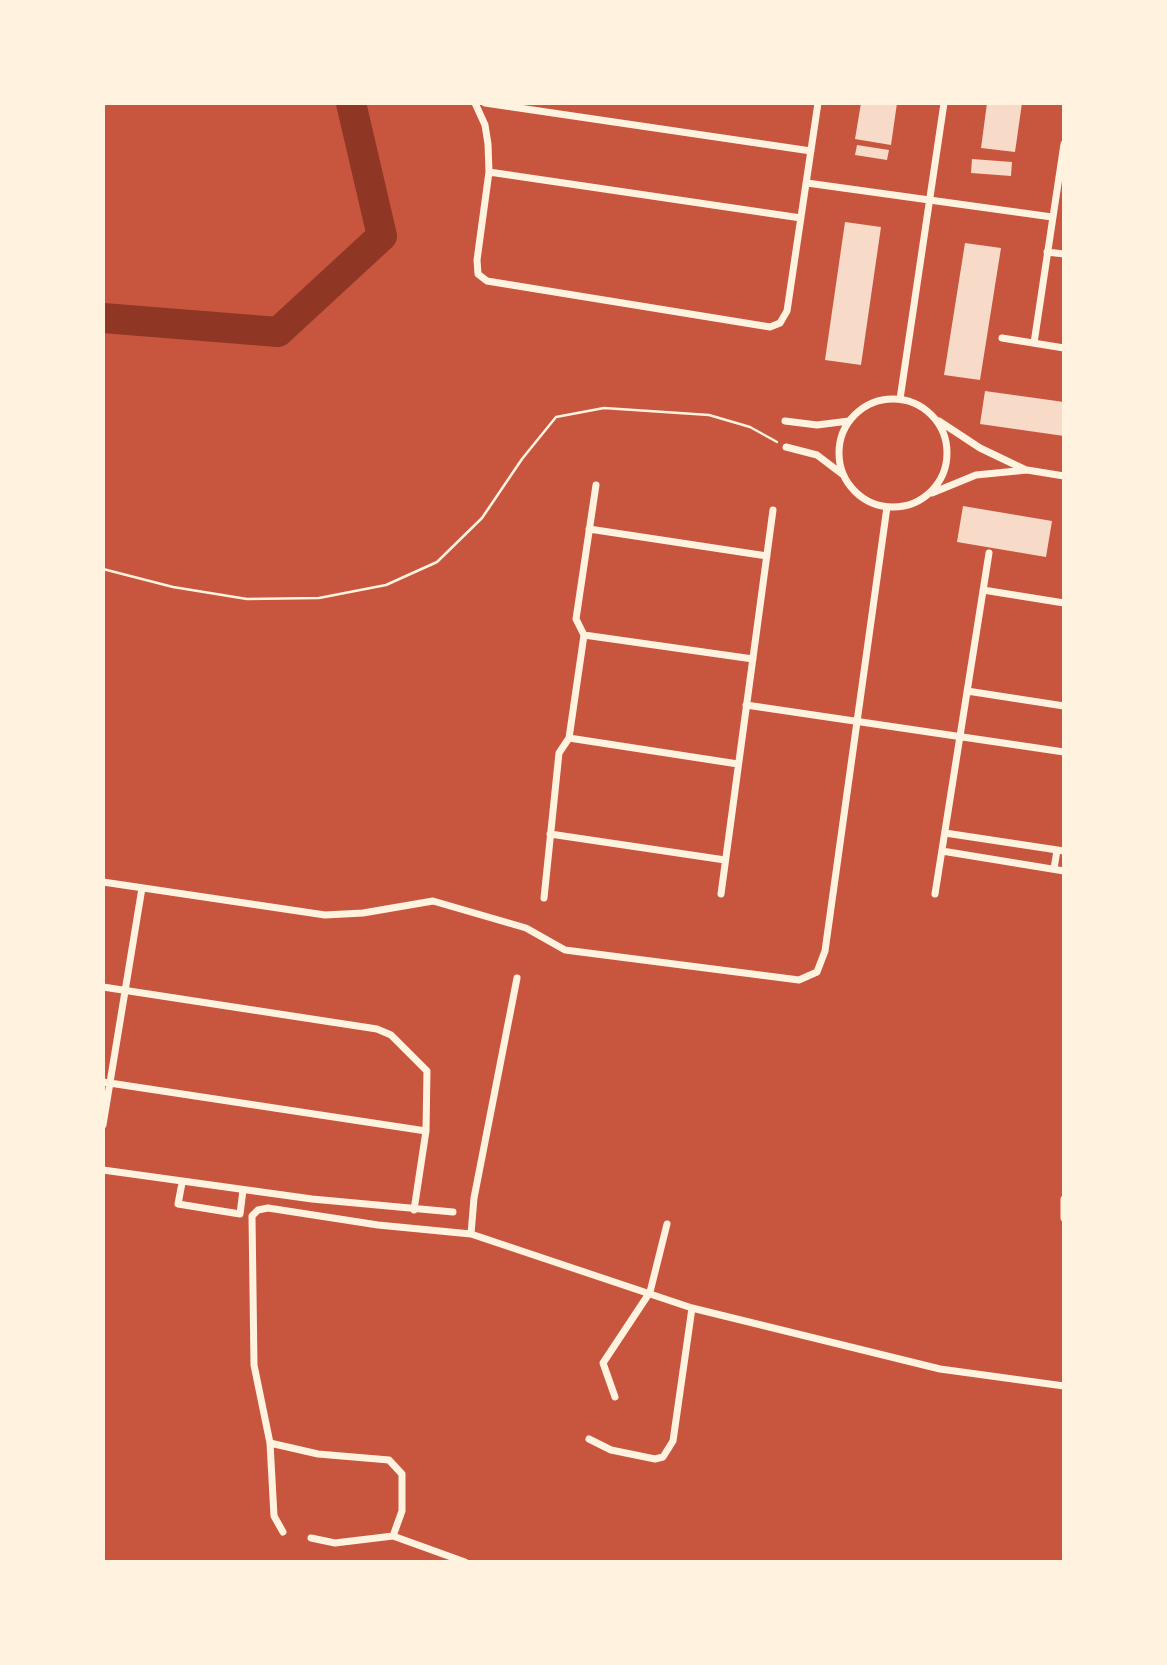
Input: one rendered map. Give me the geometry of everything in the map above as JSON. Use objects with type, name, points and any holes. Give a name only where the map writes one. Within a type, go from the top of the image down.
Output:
[{"type":"street","points":[[475,103],[485,125],[489,172],[477,260],[478,274],[486,281],[770,327],[780,323],[787,311],[817,103]]},
{"type":"street","points":[[485,103],[811,151]]},
{"type":"street","points":[[900,399],[944,103]]},
{"type":"street","points":[[1034,343],[1064,144]]},
{"type":"street","points":[[489,172],[802,218]]},
{"type":"street","points":[[807,183],[1052,217]]},
{"type":"street","points":[[1047,252],[1064,254]]},
{"type":"street","points":[[1002,338],[1064,348]]},
{"type":"street","points":[[1027,470],[980,448],[936,420],[920,406],[900,399],[881,400],[863,408],[849,421],[841,438],[838,456],[843,475],[853,491],[869,502],[887,507],[908,505],[976,475],[1027,470],[1064,476]]},
{"type":"street","points":[[927,496],[941,480],[947,459],[946,438],[936,420]]},
{"type":"street","points":[[785,421],[817,425],[849,421]]},
{"type":"street","points":[[786,447],[817,455],[843,475]]},
{"type":"street","points":[[544,898],[559,753],[569,738],[584,635],[576,619],[596,485]]},
{"type":"street","points":[[103,882],[325,915],[363,913],[433,901],[526,928],[565,950],[799,980],[817,972],[825,951],[887,507]]},
{"type":"street","points":[[721,894],[773,510]]},
{"type":"street","points":[[589,529],[767,556]]},
{"type":"street","points":[[935,894],[989,553]]},
{"type":"street","points":[[983,590],[1064,603]]},
{"type":"street","points":[[584,635],[753,659]]},
{"type":"street","points":[[967,691],[1064,706]]},
{"type":"street","points":[[747,705],[1064,752]]},
{"type":"street","points":[[569,738],[738,764]]},
{"type":"street","points":[[945,833],[1060,850],[1054,869]]},
{"type":"street","points":[[550,834],[725,860]]},
{"type":"street","points":[[942,851],[1064,871]]},
{"type":"street","points":[[103,1125],[107,1083],[142,888]]},
{"type":"street","points":[[471,1234],[477,1185],[517,978]]},
{"type":"street","points":[[103,988],[377,1029],[391,1035],[427,1071],[426,1130],[414,1210]]},
{"type":"street","points":[[107,1083],[426,1130]]},
{"type":"street","points":[[103,1170],[182,1183],[414,1210],[453,1212]]},
{"type":"street","points":[[182,1183],[178,1204],[240,1214],[243,1190]]},
{"type":"street","points":[[1064,1199],[1064,1219]]},
{"type":"street","points":[[283,1532],[274,1516],[270,1443],[254,1364],[252,1216],[258,1210],[268,1208],[378,1225],[471,1234],[692,1308],[940,1369],[1064,1386]]},
{"type":"street","points":[[615,1397],[603,1363],[650,1292],[667,1224]]},
{"type":"street","points":[[589,1439],[611,1450],[654,1459],[663,1457],[673,1441],[692,1308]]},
{"type":"street","points":[[270,1443],[318,1454],[389,1460],[402,1474],[402,1511],[393,1536]]},
{"type":"street","points":[[311,1538],[335,1543],[393,1536],[465,1562]]},
{"type":"path","points":[[103,569],[173,587],[247,598],[319,598],[386,585],[437,562],[482,518],[522,459],[556,417],[592,410],[709,415],[750,427],[786,447]]},
{"type":"building","points":[[861,103],[897,103],[891,145],[855,139]]},
{"type":"building","points":[[987,103],[1022,103],[1015,152],[981,148]]},
{"type":"building","points":[[857,145],[889,150],[887,160],[855,155]]},
{"type":"building","points":[[972,159],[1012,162],[1011,176],[971,173]]},
{"type":"building","points":[[845,222],[881,227],[861,365],[825,360]]},
{"type":"building","points":[[965,243],[1001,248],[980,380],[944,375]]},
{"type":"building","points":[[985,391],[1064,402],[1064,436],[980,424]]},
{"type":"building","points":[[963,506],[1052,521],[1046,557],[957,542]]},
{"type":"waterway","points":[[103,318],[278,332],[382,236],[351,103]]}]
